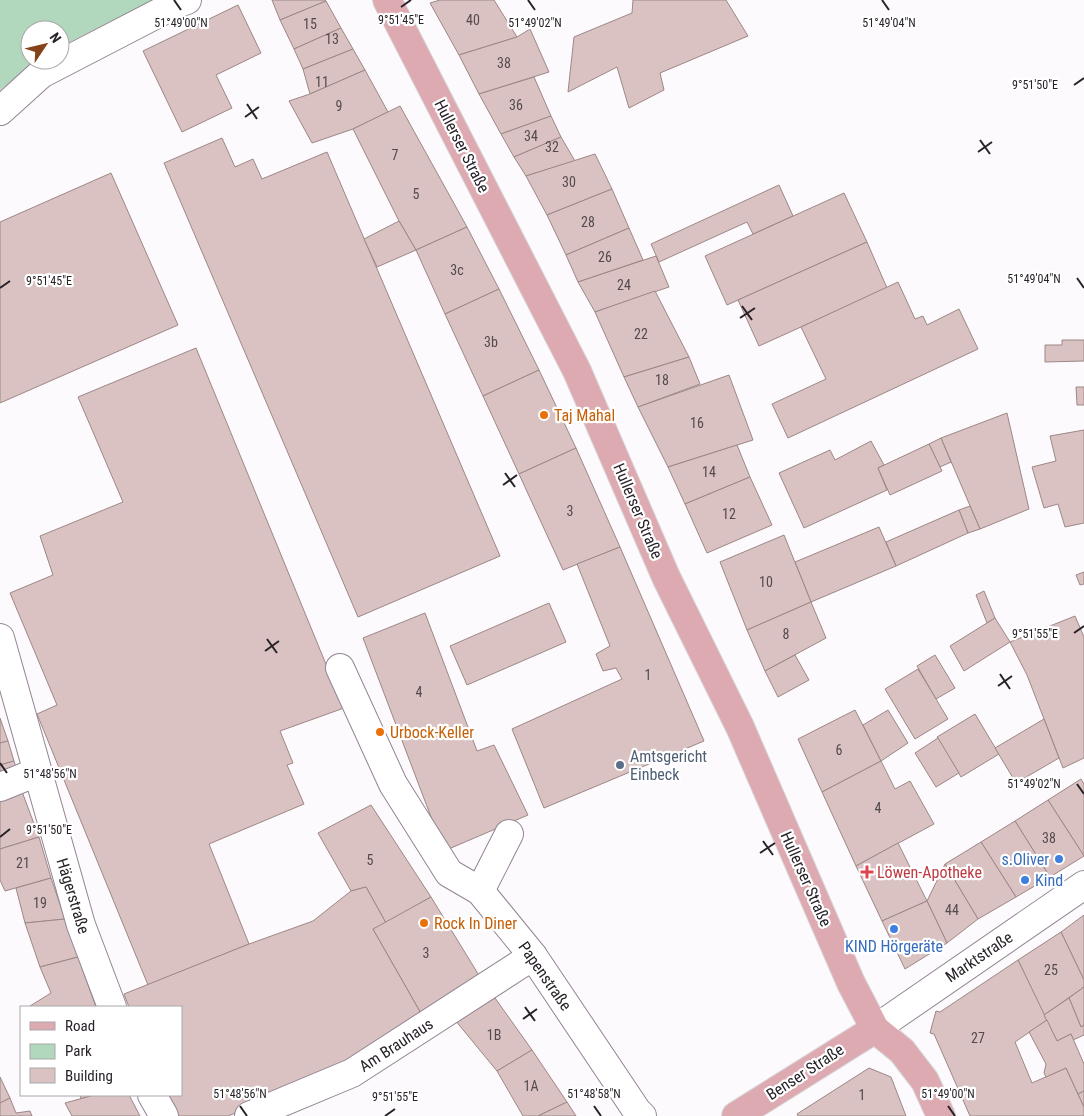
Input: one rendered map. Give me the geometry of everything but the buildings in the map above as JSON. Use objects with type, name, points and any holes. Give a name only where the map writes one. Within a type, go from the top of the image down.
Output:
[{"type":"main road","name":"Hullerser Straße","points":[[388,0],[577,371],[666,577],[740,727],[833,941],[874,1028]]},
{"type":"main road","name":"Benser Straße","points":[[736,1116],[874,1028]]},
{"type":"main road","points":[[874,1028],[902,1051],[925,1081],[940,1116]]},
{"type":"street","points":[[0,111],[41,74],[187,0]]},
{"type":"street","name":"Hägerstraße","points":[[0,638],[81,925],[112,1006]]},
{"type":"street","points":[[340,668],[393,784],[449,873],[480,891],[510,834]]},
{"type":"street","points":[[0,787],[37,772]]},
{"type":"street","name":"Marktstraße","points":[[874,1028],[1084,885]]},
{"type":"street","name":"Papenstraße","points":[[480,891],[534,956],[642,1116]]},
{"type":"street","name":"Am Brauhaus","points":[[249,1116],[352,1073],[534,956]]},
{"type":"street","points":[[153,1096],[164,1116]]},
{"type":"green space","points":[[0,0],[153,0],[70,42],[70,20],[20,20],[20,70],[26,70],[0,90]]},
{"type":"place","name":"Taj Mahal","points":[[544,415]]},
{"type":"place","name":"Urbock-Keller","points":[[380,732]]},
{"type":"place","name":"Amtsgericht Einbeck","points":[[620,765]]},
{"type":"place","name":"s.Oliver","points":[[1059,859]]},
{"type":"place","name":"Löwen-Apotheke","points":[[867,872]]},
{"type":"place","name":"Kind","points":[[1025,880]]},
{"type":"place","name":"Rock In Diner","points":[[424,923]]},
{"type":"place","name":"KIND Hörgeräte","points":[[894,929]]}]
